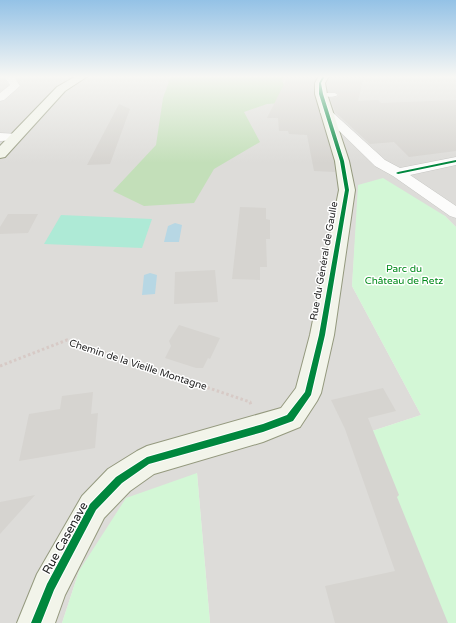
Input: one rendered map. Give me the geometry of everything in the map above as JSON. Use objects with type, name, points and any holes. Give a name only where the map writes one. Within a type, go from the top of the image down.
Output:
[{"type":"street","points":[[0,154],[15,136],[45,105]]},
{"type":"street","name":"Rue du Général de Gaulle","points":[[263,428],[290,418],[308,393],[322,335],[347,190],[342,161],[329,105]]},
{"type":"street","points":[[335,105],[380,163],[398,172],[456,213]]},
{"type":"street","points":[[0,137],[15,136]]},
{"type":"street","points":[[398,172],[456,161]]},
{"type":"street","name":"Rue Casenave","points":[[36,623],[50,587],[93,507],[119,480],[147,461],[263,428]]},
{"type":"shaded area","points":[[0,105],[456,105],[456,227],[445,216],[359,185],[352,286],[421,415],[369,432],[438,623],[210,623],[197,473],[79,571],[62,623],[0,623]]},
{"type":"green space","points":[[162,105],[264,105],[244,112],[260,142],[214,169],[194,203],[144,206],[113,191],[156,145]]},
{"type":"green space","name":"Parc du Château de Retz","points":[[383,178],[445,216],[456,227],[456,623],[438,623],[369,432],[421,415],[352,286],[358,185]]},
{"type":"green space","points":[[61,215],[152,219],[142,248],[44,244]]},
{"type":"green space","points":[[197,473],[210,623],[62,623],[79,571],[126,498]]},
{"type":"water","points":[[175,223],[182,225],[179,242],[164,242],[168,226]]},
{"type":"water","points":[[150,273],[157,275],[155,294],[142,295],[144,275]]},
{"type":"building","points":[[118,105],[130,109],[110,164],[87,165]]},
{"type":"building","points":[[273,105],[317,105],[334,161],[335,172],[314,171],[307,135],[289,134],[288,131],[279,131],[278,118],[267,118]]},
{"type":"building","points":[[333,105],[456,105],[456,151],[409,157],[394,142],[370,144],[335,112]]},
{"type":"building","points":[[240,207],[266,208],[266,219],[270,220],[270,239],[266,239],[267,267],[260,267],[260,280],[232,279]]},
{"type":"building","points":[[8,214],[38,214],[28,233],[0,234],[0,227]]},
{"type":"building","points":[[215,270],[218,302],[174,304],[175,272]]},
{"type":"building","points":[[179,325],[220,338],[210,359],[208,358],[203,368],[196,368],[165,358],[171,346],[169,341]]},
{"type":"building","points":[[383,388],[396,411],[368,418],[399,495],[397,497],[448,623],[335,623],[325,586],[395,571],[345,429],[331,400]]},
{"type":"building","points":[[93,392],[91,414],[98,413],[95,448],[19,461],[29,414],[60,409],[62,396]]},
{"type":"building","points":[[35,495],[0,534],[0,502]]},
{"type":"cycle path","points":[[36,623],[50,587],[93,507],[119,480],[147,461],[263,428],[290,418],[308,393],[322,335],[347,190],[342,161],[324,105]]},
{"type":"cycle path","points":[[398,173],[456,161]]}]
